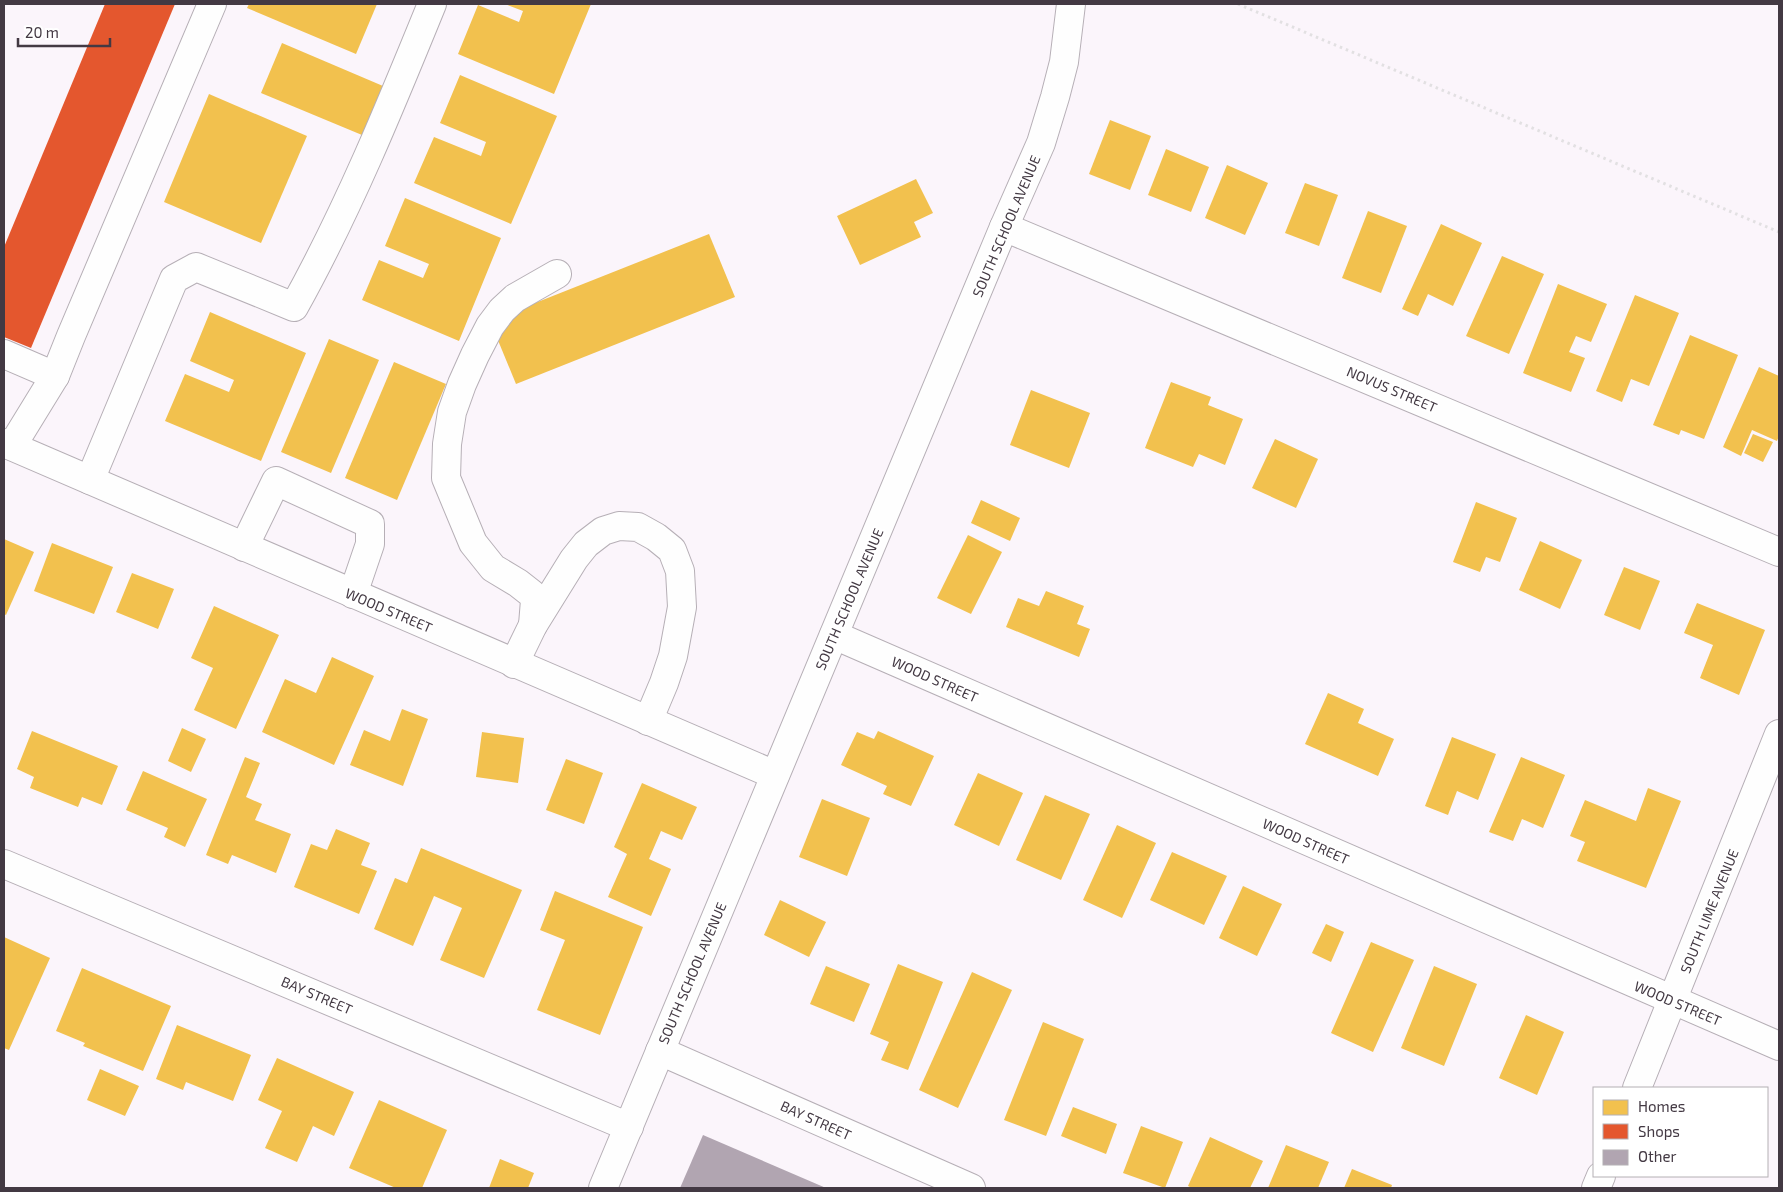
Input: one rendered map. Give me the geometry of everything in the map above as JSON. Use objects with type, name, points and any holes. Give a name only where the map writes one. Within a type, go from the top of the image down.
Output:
[{"type":"street","points":[[8,445],[56,376],[212,4]]},
{"type":"street","points":[[90,480],[174,279],[196,267],[294,308],[364,168],[432,4]]},
{"type":"street","name":"SOUTH SCHOOL AVENUE","points":[[603,1188],[1004,227],[1041,143],[1064,62],[1071,4]]},
{"type":"street","name":"NOVUS STREET","points":[[1004,227],[1779,552]]},
{"type":"street","points":[[533,625],[536,600],[532,594],[494,568],[474,543],[446,478],[447,444],[452,412],[462,384],[490,326],[502,310],[515,298],[557,274]]},
{"type":"street","points":[[4,354],[56,376]]},
{"type":"street","name":"WOOD STREET","points":[[8,445],[775,775]]},
{"type":"street","points":[[244,547],[276,481],[370,524],[370,544],[353,594]]},
{"type":"street","points":[[514,664],[533,625],[574,559],[586,544],[603,531],[619,526],[638,527],[656,537],[672,550],[680,571],[682,607],[673,656],[648,721]]},
{"type":"street","name":"WOOD STREET","points":[[834,635],[1779,1046]]},
{"type":"street","name":"SOUTH LIME AVENUE","points":[[1637,1087],[1779,734]]},
{"type":"street","name":"BAY STREET","points":[[4,864],[629,1126]]},
{"type":"street","name":"BAY STREET","points":[[660,1051],[971,1188]]},
{"type":"path","points":[[1238,4],[1779,232]]},
{"type":"building: Homes","points":[[249,4],[377,4],[356,54],[247,8]]},
{"type":"building: Homes","points":[[505,4],[591,4],[554,94],[458,54],[478,5],[519,22],[523,11]]},
{"type":"building: Homes","points":[[282,43],[383,86],[362,135],[261,93]]},
{"type":"building: Homes","points":[[460,75],[557,116],[511,224],[414,183],[434,137],[481,156],[486,142],[440,123]]},
{"type":"building: Homes","points":[[209,94],[307,136],[261,243],[164,202]]},
{"type":"building: Homes","points":[[1110,120],[1151,136],[1130,190],[1089,174]]},
{"type":"building: Homes","points":[[1166,149],[1209,167],[1191,212],[1148,195]]},
{"type":"building: Homes","points":[[1227,165],[1268,183],[1245,235],[1205,218]]},
{"type":"building: Homes","points":[[916,179],[933,213],[914,222],[921,237],[860,265],[837,216]]},
{"type":"building: Homes","points":[[1305,183],[1338,195],[1319,246],[1285,233]]},
{"type":"building: Homes","points":[[405,198],[501,238],[459,341],[362,300],[379,260],[423,278],[429,264],[385,246]]},
{"type":"building: Homes","points":[[1368,211],[1407,226],[1381,293],[1342,278]]},
{"type":"building: Homes","points":[[1441,224],[1482,243],[1453,306],[1428,294],[1418,316],[1402,309]]},
{"type":"building: Homes","points":[[709,234],[735,297],[516,384],[490,321]]},
{"type":"building: Homes","points":[[1502,256],[1544,274],[1509,354],[1466,336]]},
{"type":"building: Homes","points":[[1558,284],[1607,304],[1591,342],[1576,336],[1569,352],[1585,358],[1571,392],[1523,373]]},
{"type":"building: Homes","points":[[1635,295],[1679,313],[1649,386],[1631,379],[1622,402],[1596,391]]},
{"type":"building: Homes","points":[[210,312],[306,353],[261,461],[165,421],[185,374],[229,392],[234,380],[190,361]]},
{"type":"building: Homes","points":[[1690,335],[1738,355],[1704,439],[1681,430],[1679,435],[1653,425]]},
{"type":"building: Homes","points":[[329,339],[379,360],[331,473],[281,452]]},
{"type":"building: Homes","points":[[394,362],[446,384],[397,500],[345,478]]},
{"type":"building: Homes","points":[[1759,367],[1779,376],[1779,436],[1777,441],[1752,430],[1741,456],[1723,447]]},
{"type":"building: Homes","points":[[1171,382],[1211,397],[1208,405],[1243,419],[1225,465],[1199,454],[1193,467],[1145,448]]},
{"type":"building: Homes","points":[[1031,390],[1090,413],[1069,468],[1010,445]]},
{"type":"building: Homes","points":[[1753,434],[1773,442],[1763,462],[1744,453]]},
{"type":"building: Homes","points":[[1275,439],[1318,459],[1296,508],[1252,488]]},
{"type":"building: Homes","points":[[981,500],[1020,518],[1010,541],[971,523]]},
{"type":"building: Homes","points":[[1476,502],[1517,518],[1500,562],[1486,557],[1480,572],[1453,562]]},
{"type":"building: Homes","points":[[968,535],[1002,552],[971,614],[937,598]]},
{"type":"building: Homes","points":[[4,539],[34,552],[6,615],[4,614]]},
{"type":"building: Homes","points":[[1540,541],[1582,560],[1560,609],[1519,590]]},
{"type":"building: Homes","points":[[52,543],[113,567],[94,614],[34,591]]},
{"type":"building: Homes","points":[[1624,567],[1660,581],[1640,630],[1604,615]]},
{"type":"building: Homes","points":[[132,573],[174,589],[158,629],[116,612]]},
{"type":"building: Homes","points":[[1046,591],[1084,606],[1077,624],[1090,629],[1079,657],[1006,627],[1018,598],[1039,606]]},
{"type":"building: Homes","points":[[1697,603],[1765,630],[1739,695],[1700,678],[1713,645],[1684,633]]},
{"type":"building: Homes","points":[[214,606],[279,635],[236,729],[194,710],[213,668],[191,658]]},
{"type":"building: Homes","points":[[332,657],[374,676],[334,765],[262,732],[285,679],[316,693]]},
{"type":"building: Homes","points":[[1328,693],[1364,709],[1358,723],[1394,739],[1378,776],[1305,744]]},
{"type":"building: Homes","points":[[402,709],[428,719],[403,786],[350,765],[364,730],[390,741]]},
{"type":"building: Homes","points":[[182,728],[206,739],[191,772],[168,761]]},
{"type":"building: Homes","points":[[32,731],[118,766],[102,805],[82,797],[78,807],[30,788],[34,777],[17,769]]},
{"type":"building: Homes","points":[[878,731],[934,756],[911,806],[883,794],[887,786],[841,765],[857,732],[874,739]]},
{"type":"building: Homes","points":[[482,732],[524,738],[518,783],[476,777]]},
{"type":"building: Homes","points":[[1452,737],[1496,754],[1478,800],[1457,791],[1448,815],[1425,806]]},
{"type":"building: Homes","points":[[245,757],[260,763],[246,797],[262,804],[255,820],[291,834],[276,873],[232,855],[228,864],[206,855]]},
{"type":"building: Homes","points":[[1521,757],[1565,775],[1543,828],[1522,819],[1513,841],[1489,832]]},
{"type":"building: Homes","points":[[566,759],[603,773],[584,824],[546,810]]},
{"type":"building: Homes","points":[[143,771],[207,799],[185,847],[164,837],[168,828],[126,810]]},
{"type":"building: Homes","points":[[978,773],[1023,793],[999,846],[954,825]]},
{"type":"building: Homes","points":[[642,783],[697,807],[682,840],[661,831],[649,859],[671,869],[651,916],[608,897],[627,854],[614,847]]},
{"type":"building: Homes","points":[[1648,788],[1681,801],[1646,888],[1577,861],[1585,842],[1570,836],[1585,800],[1636,821]]},
{"type":"building: Homes","points":[[1045,795],[1090,814],[1061,880],[1016,860]]},
{"type":"building: Homes","points":[[822,799],[870,818],[847,876],[799,857]]},
{"type":"building: Homes","points":[[1117,825],[1156,843],[1122,918],[1083,900]]},
{"type":"building: Homes","points":[[336,829],[370,843],[361,865],[377,871],[359,914],[294,887],[311,844],[327,850]]},
{"type":"building: Homes","points":[[421,848],[522,890],[484,978],[440,960],[462,908],[434,896],[413,946],[374,929],[395,878],[407,883]]},
{"type":"building: Homes","points":[[1172,852],[1227,876],[1204,925],[1150,900]]},
{"type":"building: Homes","points":[[1243,886],[1282,904],[1257,956],[1219,938]]},
{"type":"building: Homes","points":[[555,891],[643,927],[600,1035],[537,1010],[565,940],[540,930]]},
{"type":"building: Homes","points":[[780,900],[826,922],[809,957],[764,935]]},
{"type":"building: Homes","points":[[1326,924],[1344,932],[1331,962],[1312,953]]},
{"type":"building: Homes","points":[[4,937],[50,958],[9,1050],[4,1048]]},
{"type":"building: Homes","points":[[1371,942],[1414,960],[1373,1052],[1331,1033]]},
{"type":"building: Homes","points":[[898,964],[943,982],[908,1070],[881,1060],[889,1042],[870,1034]]},
{"type":"building: Homes","points":[[826,966],[870,984],[854,1022],[810,1004]]},
{"type":"building: Homes","points":[[1434,966],[1477,984],[1444,1066],[1401,1048]]},
{"type":"building: Homes","points":[[82,968],[171,1006],[143,1071],[83,1046],[85,1043],[56,1031]]},
{"type":"building: Homes","points":[[972,972],[1012,990],[958,1108],[919,1090]]},
{"type":"building: Homes","points":[[1526,1015],[1564,1032],[1537,1095],[1499,1078]]},
{"type":"building: Homes","points":[[1043,1022],[1084,1039],[1046,1136],[1004,1120]]},
{"type":"building: Homes","points":[[177,1025],[251,1055],[233,1101],[186,1082],[183,1090],[156,1079]]},
{"type":"building: Homes","points":[[277,1058],[354,1092],[334,1136],[313,1126],[297,1162],[265,1148],[282,1111],[258,1100]]},
{"type":"building: Homes","points":[[100,1069],[139,1086],[125,1116],[87,1100]]},
{"type":"building: Homes","points":[[379,1100],[447,1130],[422,1188],[396,1188],[349,1168]]},
{"type":"building: Homes","points":[[1073,1107],[1117,1124],[1106,1154],[1061,1136]]},
{"type":"building: Homes","points":[[1141,1126],[1183,1142],[1165,1188],[1123,1173]]},
{"type":"building: Homes","points":[[1210,1137],[1263,1161],[1250,1188],[1192,1188],[1188,1186]]},
{"type":"building: Homes","points":[[1286,1145],[1329,1162],[1318,1188],[1268,1188]]},
{"type":"building: Homes","points":[[500,1159],[534,1173],[528,1188],[489,1188]]},
{"type":"building: Homes","points":[[1352,1169],[1392,1185],[1391,1188],[1344,1188]]},
{"type":"building: Shops","points":[[105,4],[175,4],[31,348],[4,337],[4,247]]},
{"type":"building: Other","points":[[703,1135],[826,1188],[680,1188]]}]
